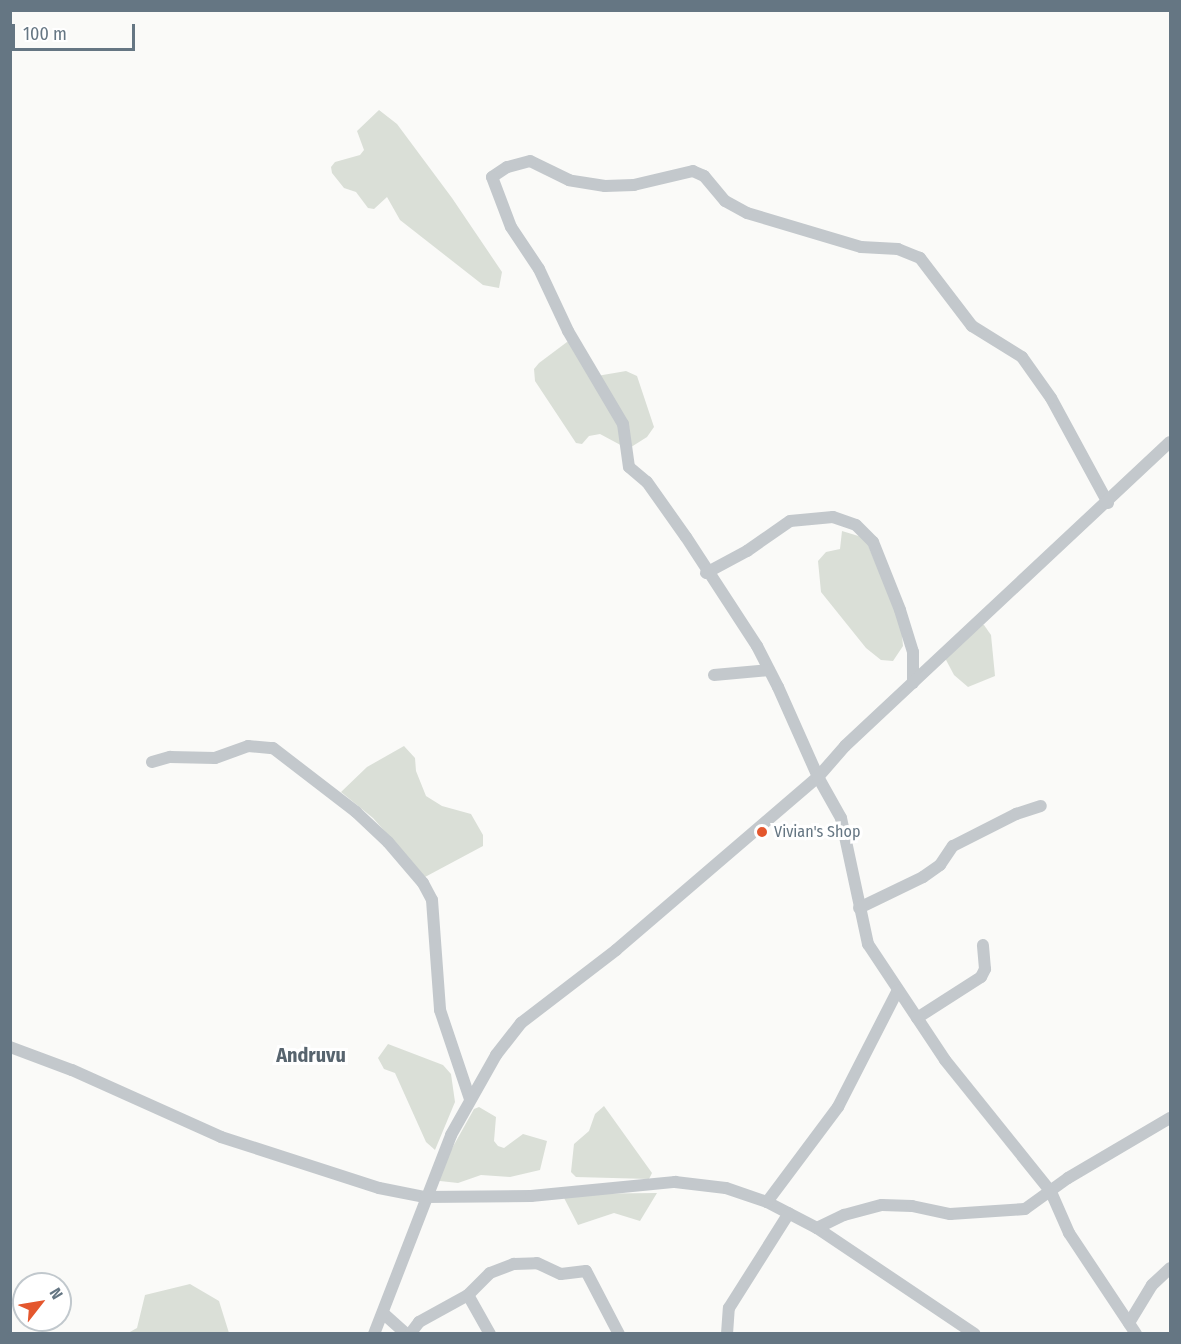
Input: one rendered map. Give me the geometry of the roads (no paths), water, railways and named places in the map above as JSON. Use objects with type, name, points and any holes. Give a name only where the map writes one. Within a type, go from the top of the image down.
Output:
[{"type":"street","points":[[1108,502],[1051,398],[1022,357],[972,326],[920,258],[898,249],[861,247],[747,213],[725,201],[704,176],[693,171],[634,185],[605,186],[569,180],[530,161],[507,168],[492,177],[509,224],[539,269],[568,331],[620,419],[627,463],[656,494],[769,670],[845,830],[858,908],[868,944],[945,1060],[1051,1192],[1069,1233],[1132,1328]]},
{"type":"street","points":[[374,1334],[384,1314],[425,1197],[470,1099],[496,1055],[533,1011],[616,950],[818,777],[845,746],[1170,442]]},
{"type":"street","points":[[706,573],[747,551],[790,521],[833,517],[864,529],[909,634],[913,683]]},
{"type":"street","points":[[714,675],[769,670]]},
{"type":"street","points":[[152,762],[170,757],[216,758],[248,746],[273,748],[356,812],[388,842],[423,883],[432,900],[440,1010],[470,1099]]},
{"type":"street","points":[[858,908],[923,877],[940,865],[953,846],[1016,814],[1041,806]]},
{"type":"street","points":[[917,1018],[981,977],[985,969],[983,945]]},
{"type":"street","points":[[766,1202],[838,1107],[898,990]]},
{"type":"street","points":[[10,1047],[72,1070],[221,1137],[379,1188],[425,1197],[531,1196],[675,1182],[726,1188],[766,1202],[817,1228],[975,1334]]},
{"type":"street","points":[[817,1228],[836,1217],[882,1205],[906,1205],[950,1214],[1015,1211],[1034,1205],[1068,1178],[1170,1118]]},
{"type":"street","points":[[728,1334],[725,1321],[729,1308],[789,1213]]},
{"type":"street","points":[[384,1314],[408,1334],[419,1322],[468,1295],[482,1278],[514,1264],[537,1263],[561,1274],[582,1270],[589,1275],[618,1334]]},
{"type":"street","points":[[1132,1328],[1152,1286],[1170,1268]]},
{"type":"street","points":[[468,1295],[490,1334]]},
{"type":"place","name":"Vivian's Shop","points":[[762,832]]},
{"type":"district","name":"Andruvu","points":[[311,1055]]}]
